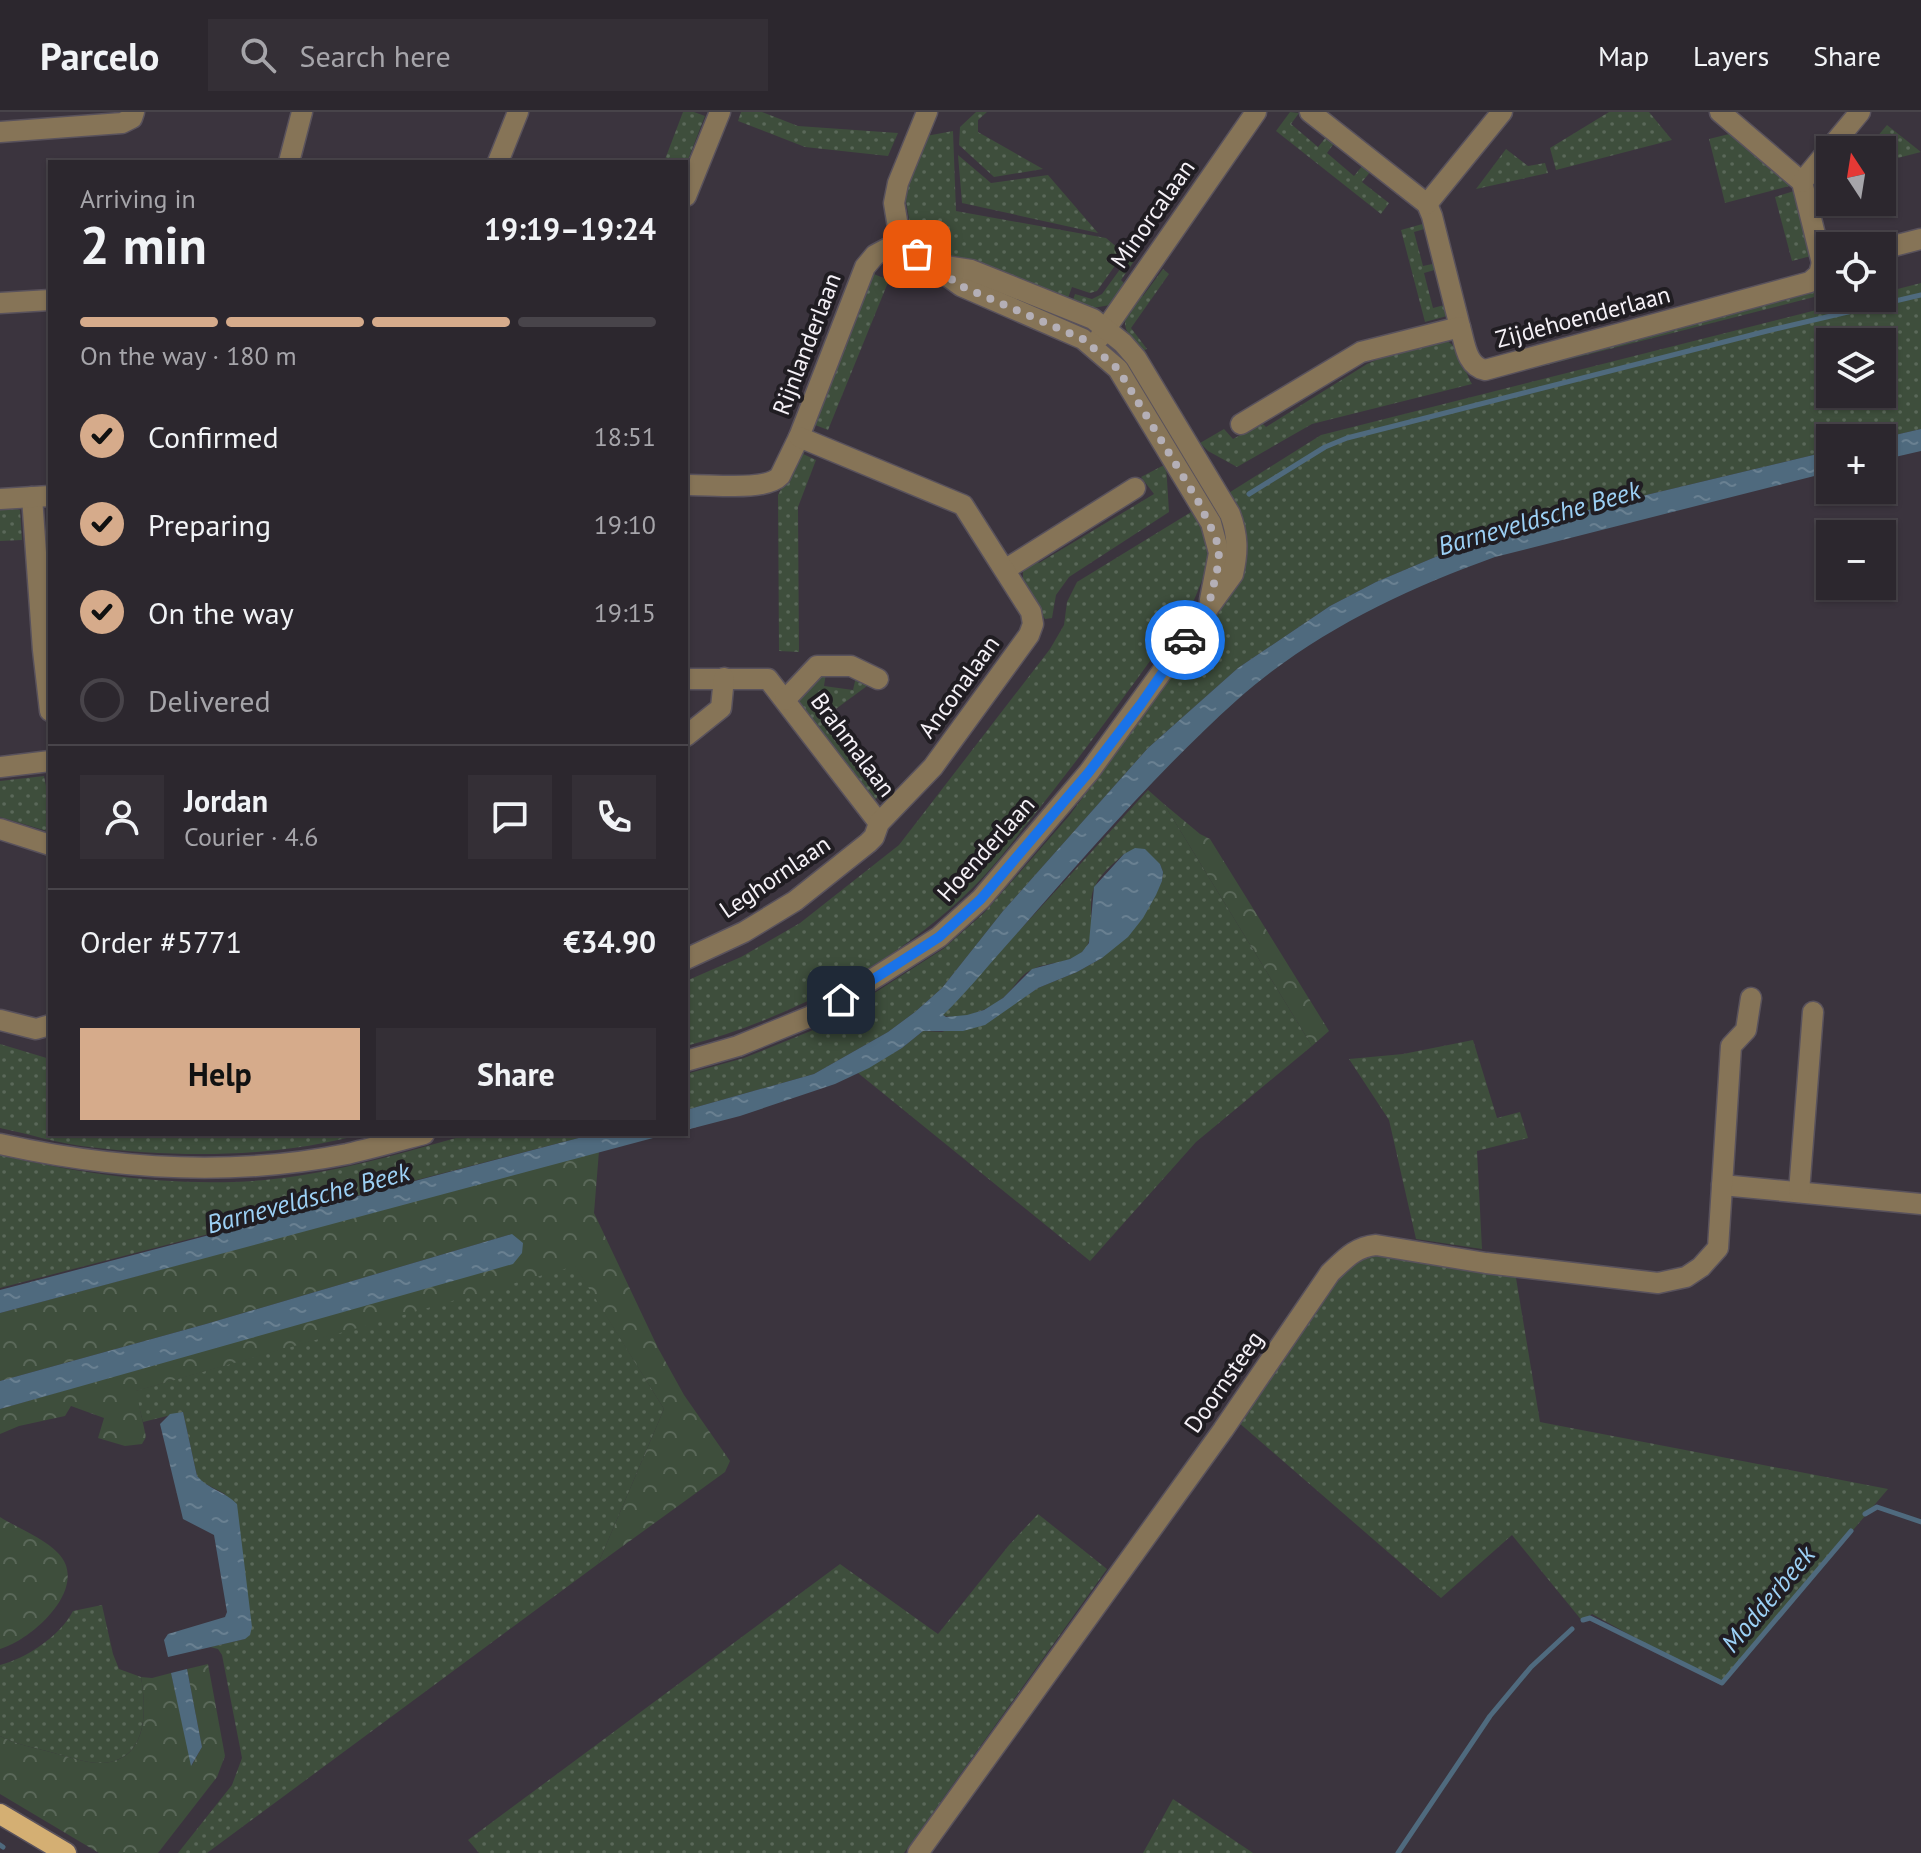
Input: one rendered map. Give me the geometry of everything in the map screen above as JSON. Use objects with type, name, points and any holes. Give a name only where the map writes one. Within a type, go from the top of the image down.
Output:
[{"type":"main road","points":[[0,1814],[35,1844],[66,1853]]},
{"type":"street","points":[[0,132],[122,123],[132,118],[134,112]]},
{"type":"street","points":[[290,160],[302,112]]},
{"type":"street","points":[[499,160],[518,112]]},
{"type":"street","points":[[688,191],[720,112]]},
{"type":"street","points":[[905,239],[898,227],[894,203],[898,183],[927,112]]},
{"type":"street","name":"Minorcalaan","points":[[1093,346],[1256,112]]},
{"type":"street","points":[[1310,112],[1427,204],[1460,327]]},
{"type":"street","points":[[1427,204],[1502,112]]},
{"type":"street","points":[[1720,112],[1802,182],[1817,232]]},
{"type":"street","points":[[1802,182],[1860,112]]},
{"type":"street","name":"Hoenderlaan","points":[[905,239],[917,254],[961,286],[1058,327],[1093,346],[1118,369],[1211,523],[1219,553],[1209,604]]},
{"type":"street","name":"Rijnlanderlaan","points":[[688,485],[759,485],[775,482],[785,470],[799,437],[865,267],[875,255],[905,239]]},
{"type":"street","points":[[1896,245],[1921,239]]},
{"type":"street","name":"Hoenderlaan","points":[[688,1060],[738,1046],[821,1012],[939,937],[981,899],[1089,772],[1233,574],[1238,552],[1230,514],[1136,358],[1106,328],[1066,307],[971,270],[932,264]]},
{"type":"street","name":"Zijdehoenderlaan","points":[[1241,424],[1361,352],[1460,327],[1470,360],[1477,368],[1485,370],[1810,282],[1816,277]]},
{"type":"street","points":[[0,303],[48,300]]},
{"type":"street","name":"Anconalaan","points":[[799,437],[963,505],[1031,612],[1033,624],[1029,635],[933,767],[879,823]]},
{"type":"street","points":[[1006,569],[1135,488]]},
{"type":"street","points":[[0,499],[41,496],[43,650],[48,694]]},
{"type":"street","name":"Brahmalaan","points":[[785,700],[811,669],[824,664],[851,666],[878,679]]},
{"type":"street","points":[[688,734],[721,708],[724,678]]},
{"type":"street","name":"Brahmalaan","points":[[688,679],[768,679],[879,823]]},
{"type":"street","points":[[0,767],[48,761]]},
{"type":"street","name":"Leghornlaan","points":[[688,958],[744,932],[795,901],[868,843],[879,823]]},
{"type":"street","points":[[0,829],[48,844]]},
{"type":"street","points":[[1751,998],[1746,1030],[1731,1046],[1722,1185],[1921,1204]]},
{"type":"street","points":[[1799,1192],[1813,1012]]},
{"type":"street","points":[[0,1020],[36,1029],[48,1026]]},
{"type":"street","points":[[0,1144],[90,1161],[201,1167],[269,1164],[346,1154],[416,1136]]},
{"type":"street","name":"Doornsteeg","points":[[918,1853],[1214,1443],[1330,1273],[1352,1252],[1376,1245],[1486,1263],[1658,1283],[1686,1277],[1701,1267],[1718,1248],[1722,1185]]},
{"type":"green space","points":[[683,112],[705,116],[688,160],[665,160]]},
{"type":"green space","points":[[741,112],[762,112],[798,126],[898,133],[888,156],[805,147],[738,121]]},
{"type":"green space","points":[[976,112],[987,112],[978,120],[978,132],[1043,169],[994,177],[959,145],[960,127]]},
{"type":"green space","points":[[1290,112],[1299,113],[1291,124],[1318,147],[1327,136],[1335,142],[1327,153],[1354,176],[1363,165],[1371,171],[1362,182],[1389,203],[1381,214],[1276,131]]},
{"type":"green space","points":[[1609,112],[1649,112],[1672,140],[1556,170],[1550,148]]},
{"type":"green space","points":[[1887,125],[1921,152],[1896,158],[1896,136],[1878,136]]},
{"type":"green space","points":[[953,131],[956,211],[1106,238],[1124,253],[1097,291],[1090,293],[1072,287],[1068,298],[976,261],[939,256],[918,238],[910,224],[905,196],[907,184],[926,136]]},
{"type":"green space","points":[[1733,133],[1793,185],[1725,203],[1709,139]]},
{"type":"green space","points":[[1506,149],[1528,166],[1545,163],[1548,173],[1476,189]]},
{"type":"green space","points":[[958,155],[991,183],[1048,175],[1098,233],[962,203]]},
{"type":"green space","points":[[1794,191],[1811,256],[1792,261],[1775,197]]},
{"type":"green space","points":[[1426,223],[1428,228],[1414,232],[1423,266],[1437,263],[1438,269],[1424,273],[1433,308],[1448,304],[1447,316],[1425,322],[1401,230]]},
{"type":"green space","points":[[1134,250],[1139,254],[1121,280],[1125,284],[1110,305],[1093,308],[1073,300],[1075,294],[1092,299],[1102,294]]},
{"type":"green space","points":[[1163,269],[1169,274],[1131,328],[1147,349],[1142,351],[1126,329],[1126,317],[1139,294],[1143,296]]},
{"type":"green space","points":[[871,273],[889,280],[828,430],[810,423]]},
{"type":"green space","points":[[1921,283],[1921,429],[1896,435],[1896,424],[1816,424],[1816,454],[1518,529],[1452,550],[1376,582],[1330,606],[1238,668],[1148,748],[1003,911],[942,988],[915,1012],[888,1032],[814,1074],[688,1109],[688,1073],[744,1058],[823,1026],[943,949],[984,913],[1069,816],[1197,642],[1239,574],[1227,494],[1321,435],[1816,310],[1896,312],[1896,289]]},
{"type":"green space","points":[[1816,291],[1816,297],[1491,379],[1485,377]]},
{"type":"green space","points":[[1442,339],[1458,351],[1472,384],[1312,424],[1237,467],[1200,443],[1224,429],[1233,439],[1262,423],[1266,427],[1367,364]]},
{"type":"green space","points":[[801,453],[816,460],[798,507],[799,652],[779,651],[778,495]]},
{"type":"green space","points":[[1166,464],[1169,512],[1069,577],[1056,595],[1052,618],[1045,619],[1023,581],[1023,570],[1035,559],[1039,563],[1154,494],[1141,477]]},
{"type":"green space","points":[[0,508],[20,510],[22,540],[0,541]]},
{"type":"green space","points":[[1196,509],[1207,554],[1204,574],[1194,600],[1078,758],[984,876],[920,934],[846,981],[767,1019],[688,1045],[688,980],[741,957],[800,923],[899,845],[1050,649],[1064,625],[1067,602],[1077,582]]},
{"type":"green space","points":[[826,673],[824,686],[853,690],[856,677],[867,686],[829,714],[885,789],[873,802],[799,706],[798,701],[809,683]]},
{"type":"green space","points":[[44,776],[48,796],[48,831],[0,817],[0,781]]},
{"type":"green space","points":[[1148,790],[1164,804],[1312,1046],[1196,1142],[1090,1261],[858,1073],[902,1048],[923,1031],[942,1032],[1013,1004],[1038,988],[1102,958],[1162,881],[1160,864],[1124,854],[1104,873],[1092,893],[1090,937],[1083,951],[1071,959],[1027,972],[1005,996],[984,1010],[958,1017],[942,1015]]},
{"type":"green space","points":[[1164,804],[1210,839],[1329,1031],[1312,1046]]},
{"type":"green space","points":[[1473,1040],[1497,1118],[1520,1112],[1528,1138],[1477,1151],[1482,1249],[1416,1239],[1389,1120],[1349,1059],[1403,1054]]},
{"type":"green space","points":[[0,1044],[48,1058],[48,1136],[354,1136],[261,1152],[192,1154],[78,1146],[0,1128]]},
{"type":"green space","points":[[463,1136],[586,1136],[0,1288],[0,1155],[73,1170],[186,1182],[297,1176],[384,1158]]},
{"type":"green space","points":[[599,1151],[594,1213],[658,1348],[684,1395],[730,1461],[725,1472],[598,1564],[664,1409],[575,1266],[136,1391],[146,1437],[142,1444],[125,1446],[98,1438],[104,1418],[71,1406],[65,1416],[19,1426],[0,1434],[0,1409],[217,1346],[512,1234],[0,1381],[0,1313]]},
{"type":"green space","points":[[1370,1254],[1515,1272],[1540,1422],[1888,1489],[1721,1685],[1592,1614],[1583,1622],[1512,1535],[1441,1598],[1238,1422],[1284,1352],[1343,1273]]},
{"type":"green space","points":[[575,1265],[664,1409],[598,1564],[207,1853],[178,1853],[232,1785],[242,1758],[222,1655],[218,1649],[210,1647],[245,1639],[225,1494],[197,1476],[183,1412],[143,1422],[135,1391]]},
{"type":"green space","points":[[1038,1514],[1107,1569],[904,1853],[479,1853],[468,1840],[840,1564],[938,1634],[1009,1545]]},
{"type":"green space","points":[[0,1517],[58,1553],[66,1567],[67,1581],[63,1596],[41,1624],[13,1644],[0,1649]]},
{"type":"green space","points":[[102,1605],[119,1669],[141,1677],[144,1715],[132,1749],[123,1757],[96,1763],[0,1736],[0,1665],[42,1645],[60,1629],[73,1611]]},
{"type":"green space","points":[[208,1664],[225,1756],[217,1777],[158,1853],[99,1853],[0,1794],[0,1736],[89,1762],[110,1762],[123,1757],[132,1749],[142,1727],[144,1701],[141,1677],[152,1678],[171,1673],[192,1765],[202,1747],[187,1669]]},
{"type":"green space","points":[[1173,1799],[1253,1853],[1143,1853]]},
{"type":"water","points":[[1921,429],[1921,451],[1896,457],[1896,435]]},
{"type":"water","points":[[1816,454],[1816,476],[1495,557],[1392,599],[1327,634],[1266,676],[1180,754],[943,1015],[967,1015],[984,1010],[1003,998],[1032,969],[1070,959],[1082,952],[1089,943],[1094,887],[1124,854],[1135,848],[1145,849],[1160,864],[1162,881],[1143,918],[1128,937],[1102,958],[1038,988],[985,1025],[963,1031],[923,1031],[869,1068],[835,1084],[740,1116],[688,1129],[688,1109],[814,1074],[888,1032],[915,1012],[942,988],[1003,911],[1148,748],[1238,668],[1330,606],[1376,582],[1452,550],[1518,529]]},
{"type":"water","points":[[586,1136],[661,1136],[0,1313],[0,1290]]},
{"type":"water","points":[[512,1234],[523,1243],[522,1253],[513,1264],[0,1409],[0,1381]]},
{"type":"water","points":[[183,1412],[197,1476],[237,1504],[252,1627],[245,1639],[168,1657],[164,1640],[168,1634],[225,1617],[227,1612],[214,1535],[183,1519],[160,1424],[170,1414]]},
{"type":"water","points":[[187,1669],[202,1747],[191,1766],[171,1673]]},
{"type":"waterway","points":[[1249,494],[1325,447],[1347,438],[1921,295]]},
{"type":"waterway","name":"Modderbeek","points":[[1865,1514],[1877,1507],[1921,1522]]},
{"type":"waterway","name":"Modderbeek","points":[[1583,1620],[1590,1618],[1722,1683],[1851,1531]]},
{"type":"waterway","name":"Modderbeek","points":[[1398,1853],[1490,1716],[1531,1667],[1572,1629]]},
{"type":"way so far","points":[[917,254],[961,286],[1083,339],[1118,369],[1211,523],[1216,538],[1219,553],[1209,604],[1185,640]]},
{"type":"route","points":[[841,1000],[939,937],[981,899],[1089,772],[1185,640]]},
{"type":"water label","name":"Barneveldsche Beek","points":[[1539,518]]},
{"type":"water label","name":"Barneveldsche Beek","points":[[308,1198]]}]
